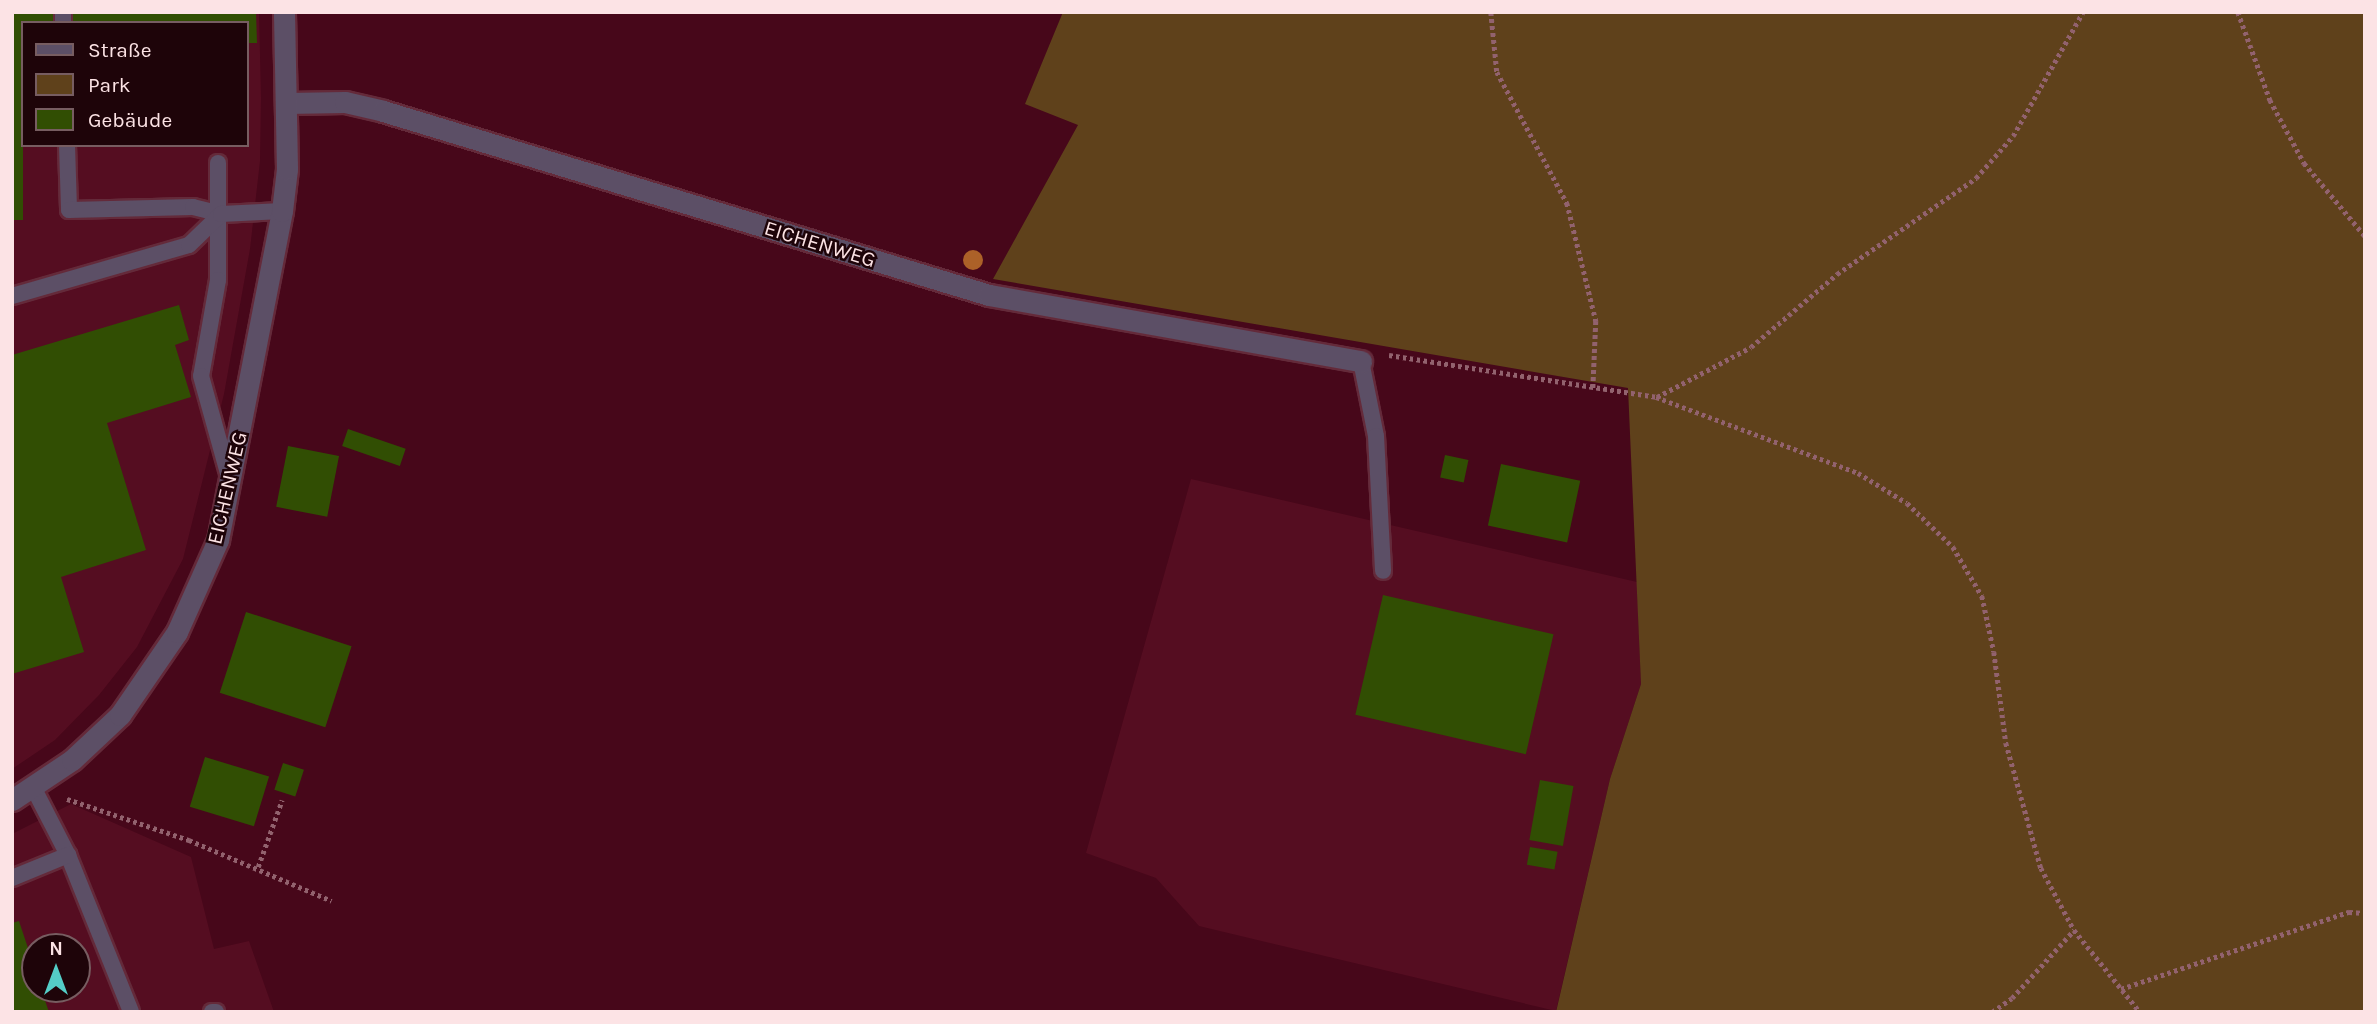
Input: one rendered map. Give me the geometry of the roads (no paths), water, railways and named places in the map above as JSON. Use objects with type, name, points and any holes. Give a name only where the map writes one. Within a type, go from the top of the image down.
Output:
[{"type":"street","name":"EICHENWEG","points":[[12,800],[97,739],[165,651],[209,565],[230,479],[282,211],[287,103],[284,12]]},
{"type":"street","name":"EICHENWEG","points":[[287,103],[345,102],[374,108],[989,295],[1360,361]]},
{"type":"lane","points":[[67,147],[69,209],[193,207],[221,214],[282,211]]},
{"type":"lane","points":[[218,163],[221,214],[218,280],[201,376],[230,479]]},
{"type":"lane","points":[[12,296],[189,245],[221,214]]},
{"type":"lane","points":[[1360,361],[1376,436],[1383,571]]},
{"type":"lane","points":[[33,787],[68,855],[131,1012]]},
{"type":"lane","points":[[12,878],[68,855]]}]
